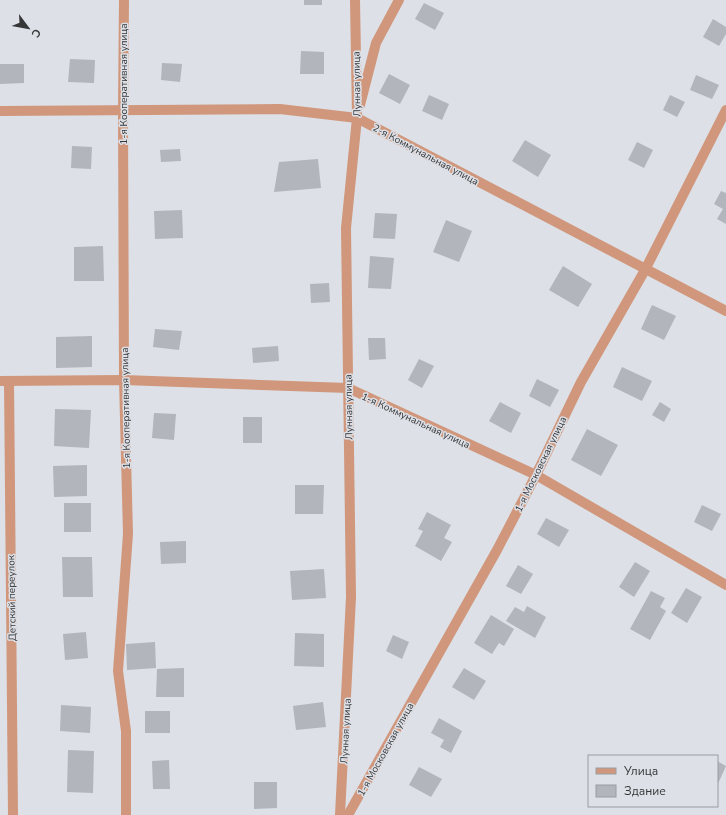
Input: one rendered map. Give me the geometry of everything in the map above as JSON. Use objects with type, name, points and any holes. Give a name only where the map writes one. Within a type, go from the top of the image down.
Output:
[{"type":"street","name":"1-я Кооперативная улица","points":[[124,0],[124,380],[128,534],[118,671],[126,731],[126,815]]},
{"type":"street","name":"Лунная улица","points":[[340,815],[351,597],[346,228],[357,118],[355,0]]},
{"type":"street","points":[[357,118],[376,43],[399,0]]},
{"type":"street","name":"2-я Коммунальная улица","points":[[0,111],[280,109],[357,118],[645,270],[726,311]]},
{"type":"street","name":"1-я Московская улица","points":[[348,815],[497,550],[536,475],[581,382],[645,270],[726,110]]},
{"type":"street","name":"1-я Коммунальная улица","points":[[4,381],[124,380],[348,388],[536,475],[726,585]]},
{"type":"street","name":"Детский переулок","points":[[4,381],[13,815]]},
{"type":"building","points":[[304,0],[322,0],[322,5],[304,5]]},
{"type":"building","points":[[424,3],[444,13],[435,30],[415,19]]},
{"type":"building","points":[[713,19],[726,27],[726,34],[719,46],[703,37]]},
{"type":"building","points":[[301,51],[324,52],[324,74],[300,74]]},
{"type":"building","points":[[70,59],[95,60],[94,83],[68,82]]},
{"type":"building","points":[[162,63],[182,64],[180,82],[161,80]]},
{"type":"building","points":[[0,64],[24,64],[24,83],[0,84]]},
{"type":"building","points":[[389,74],[410,85],[400,104],[379,93]]},
{"type":"building","points":[[696,75],[719,85],[712,99],[690,90]]},
{"type":"building","points":[[429,95],[449,104],[442,120],[422,111]]},
{"type":"building","points":[[670,95],[685,102],[677,117],[663,110]]},
{"type":"building","points":[[525,140],[551,155],[538,177],[512,161]]},
{"type":"building","points":[[637,142],[653,150],[644,168],[628,160]]},
{"type":"building","points":[[72,146],[92,147],[91,169],[71,168]]},
{"type":"building","points":[[180,149],[181,161],[161,162],[160,150]]},
{"type":"building","points":[[318,159],[321,188],[274,192],[279,162]]},
{"type":"building","points":[[721,191],[726,193],[726,224],[717,219],[723,209],[714,204]]},
{"type":"building","points":[[182,210],[183,238],[155,239],[154,211]]},
{"type":"building","points":[[375,213],[397,214],[395,239],[373,238]]},
{"type":"building","points":[[446,220],[472,231],[459,262],[433,252]]},
{"type":"building","points":[[103,246],[104,281],[74,281],[74,247]]},
{"type":"building","points":[[370,256],[394,258],[391,289],[368,288]]},
{"type":"building","points":[[563,266],[592,284],[578,307],[549,290]]},
{"type":"building","points":[[329,283],[330,302],[311,303],[310,284]]},
{"type":"building","points":[[652,305],[676,316],[664,340],[641,329]]},
{"type":"building","points":[[155,329],[182,331],[179,350],[153,347]]},
{"type":"building","points":[[92,336],[92,367],[56,368],[56,337]]},
{"type":"building","points":[[368,338],[385,338],[386,359],[369,360]]},
{"type":"building","points":[[278,346],[279,361],[253,363],[252,348]]},
{"type":"building","points":[[419,359],[434,366],[422,388],[408,380]]},
{"type":"building","points":[[622,367],[652,381],[642,401],[613,387]]},
{"type":"building","points":[[537,379],[559,390],[550,407],[529,396]]},
{"type":"building","points":[[500,402],[521,413],[511,433],[489,421]]},
{"type":"building","points":[[660,402],[671,409],[664,422],[652,415]]},
{"type":"building","points":[[55,409],[91,410],[89,448],[54,446]]},
{"type":"building","points":[[154,413],[176,414],[174,440],[152,438]]},
{"type":"building","points":[[243,417],[262,417],[262,443],[243,443]]},
{"type":"building","points":[[587,429],[618,445],[601,476],[571,460]]},
{"type":"building","points":[[87,465],[87,496],[54,497],[53,466]]},
{"type":"building","points":[[295,485],[324,485],[323,514],[295,514]]},
{"type":"building","points":[[64,503],[91,503],[91,532],[64,532]]},
{"type":"building","points":[[702,505],[721,514],[712,531],[694,522]]},
{"type":"building","points":[[427,512],[451,525],[444,538],[452,542],[441,561],[415,546],[423,531],[418,529]]},
{"type":"building","points":[[546,518],[569,530],[559,547],[537,534]]},
{"type":"building","points":[[186,541],[186,563],[161,564],[160,542]]},
{"type":"building","points":[[62,557],[92,557],[93,597],[63,597]]},
{"type":"building","points":[[635,562],[650,571],[634,597],[619,587]]},
{"type":"building","points":[[518,565],[533,574],[521,594],[506,586]]},
{"type":"building","points":[[324,569],[326,598],[292,600],[290,571]]},
{"type":"building","points":[[686,588],[702,597],[687,623],[671,613]]},
{"type":"building","points":[[651,591],[665,598],[660,607],[666,611],[650,640],[630,629]]},
{"type":"building","points":[[527,606],[546,617],[535,638],[506,621],[515,607],[524,612]]},
{"type":"building","points":[[491,615],[514,629],[504,646],[499,643],[492,654],[474,643]]},
{"type":"building","points":[[86,632],[88,658],[65,660],[63,634]]},
{"type":"building","points":[[295,633],[324,634],[324,667],[294,666]]},
{"type":"building","points":[[393,635],[409,642],[402,659],[386,651]]},
{"type":"building","points":[[155,642],[156,668],[127,670],[126,644]]},
{"type":"building","points":[[184,668],[184,697],[156,697],[157,669]]},
{"type":"building","points":[[464,668],[486,681],[474,700],[452,687]]},
{"type":"building","points":[[323,702],[326,727],[296,730],[293,706]]},
{"type":"building","points":[[61,705],[91,707],[90,733],[60,731]]},
{"type":"building","points":[[145,711],[170,711],[170,733],[145,733]]},
{"type":"building","points":[[439,718],[462,731],[451,753],[440,747],[444,740],[431,733]]},
{"type":"building","points":[[68,750],[94,751],[93,793],[67,792]]},
{"type":"building","points":[[169,760],[170,789],[153,789],[152,761]]},
{"type":"building","points":[[718,762],[726,766],[718,784]]},
{"type":"building","points":[[419,767],[442,779],[431,797],[409,785]]},
{"type":"building","points":[[254,782],[277,782],[277,808],[254,809]]}]
